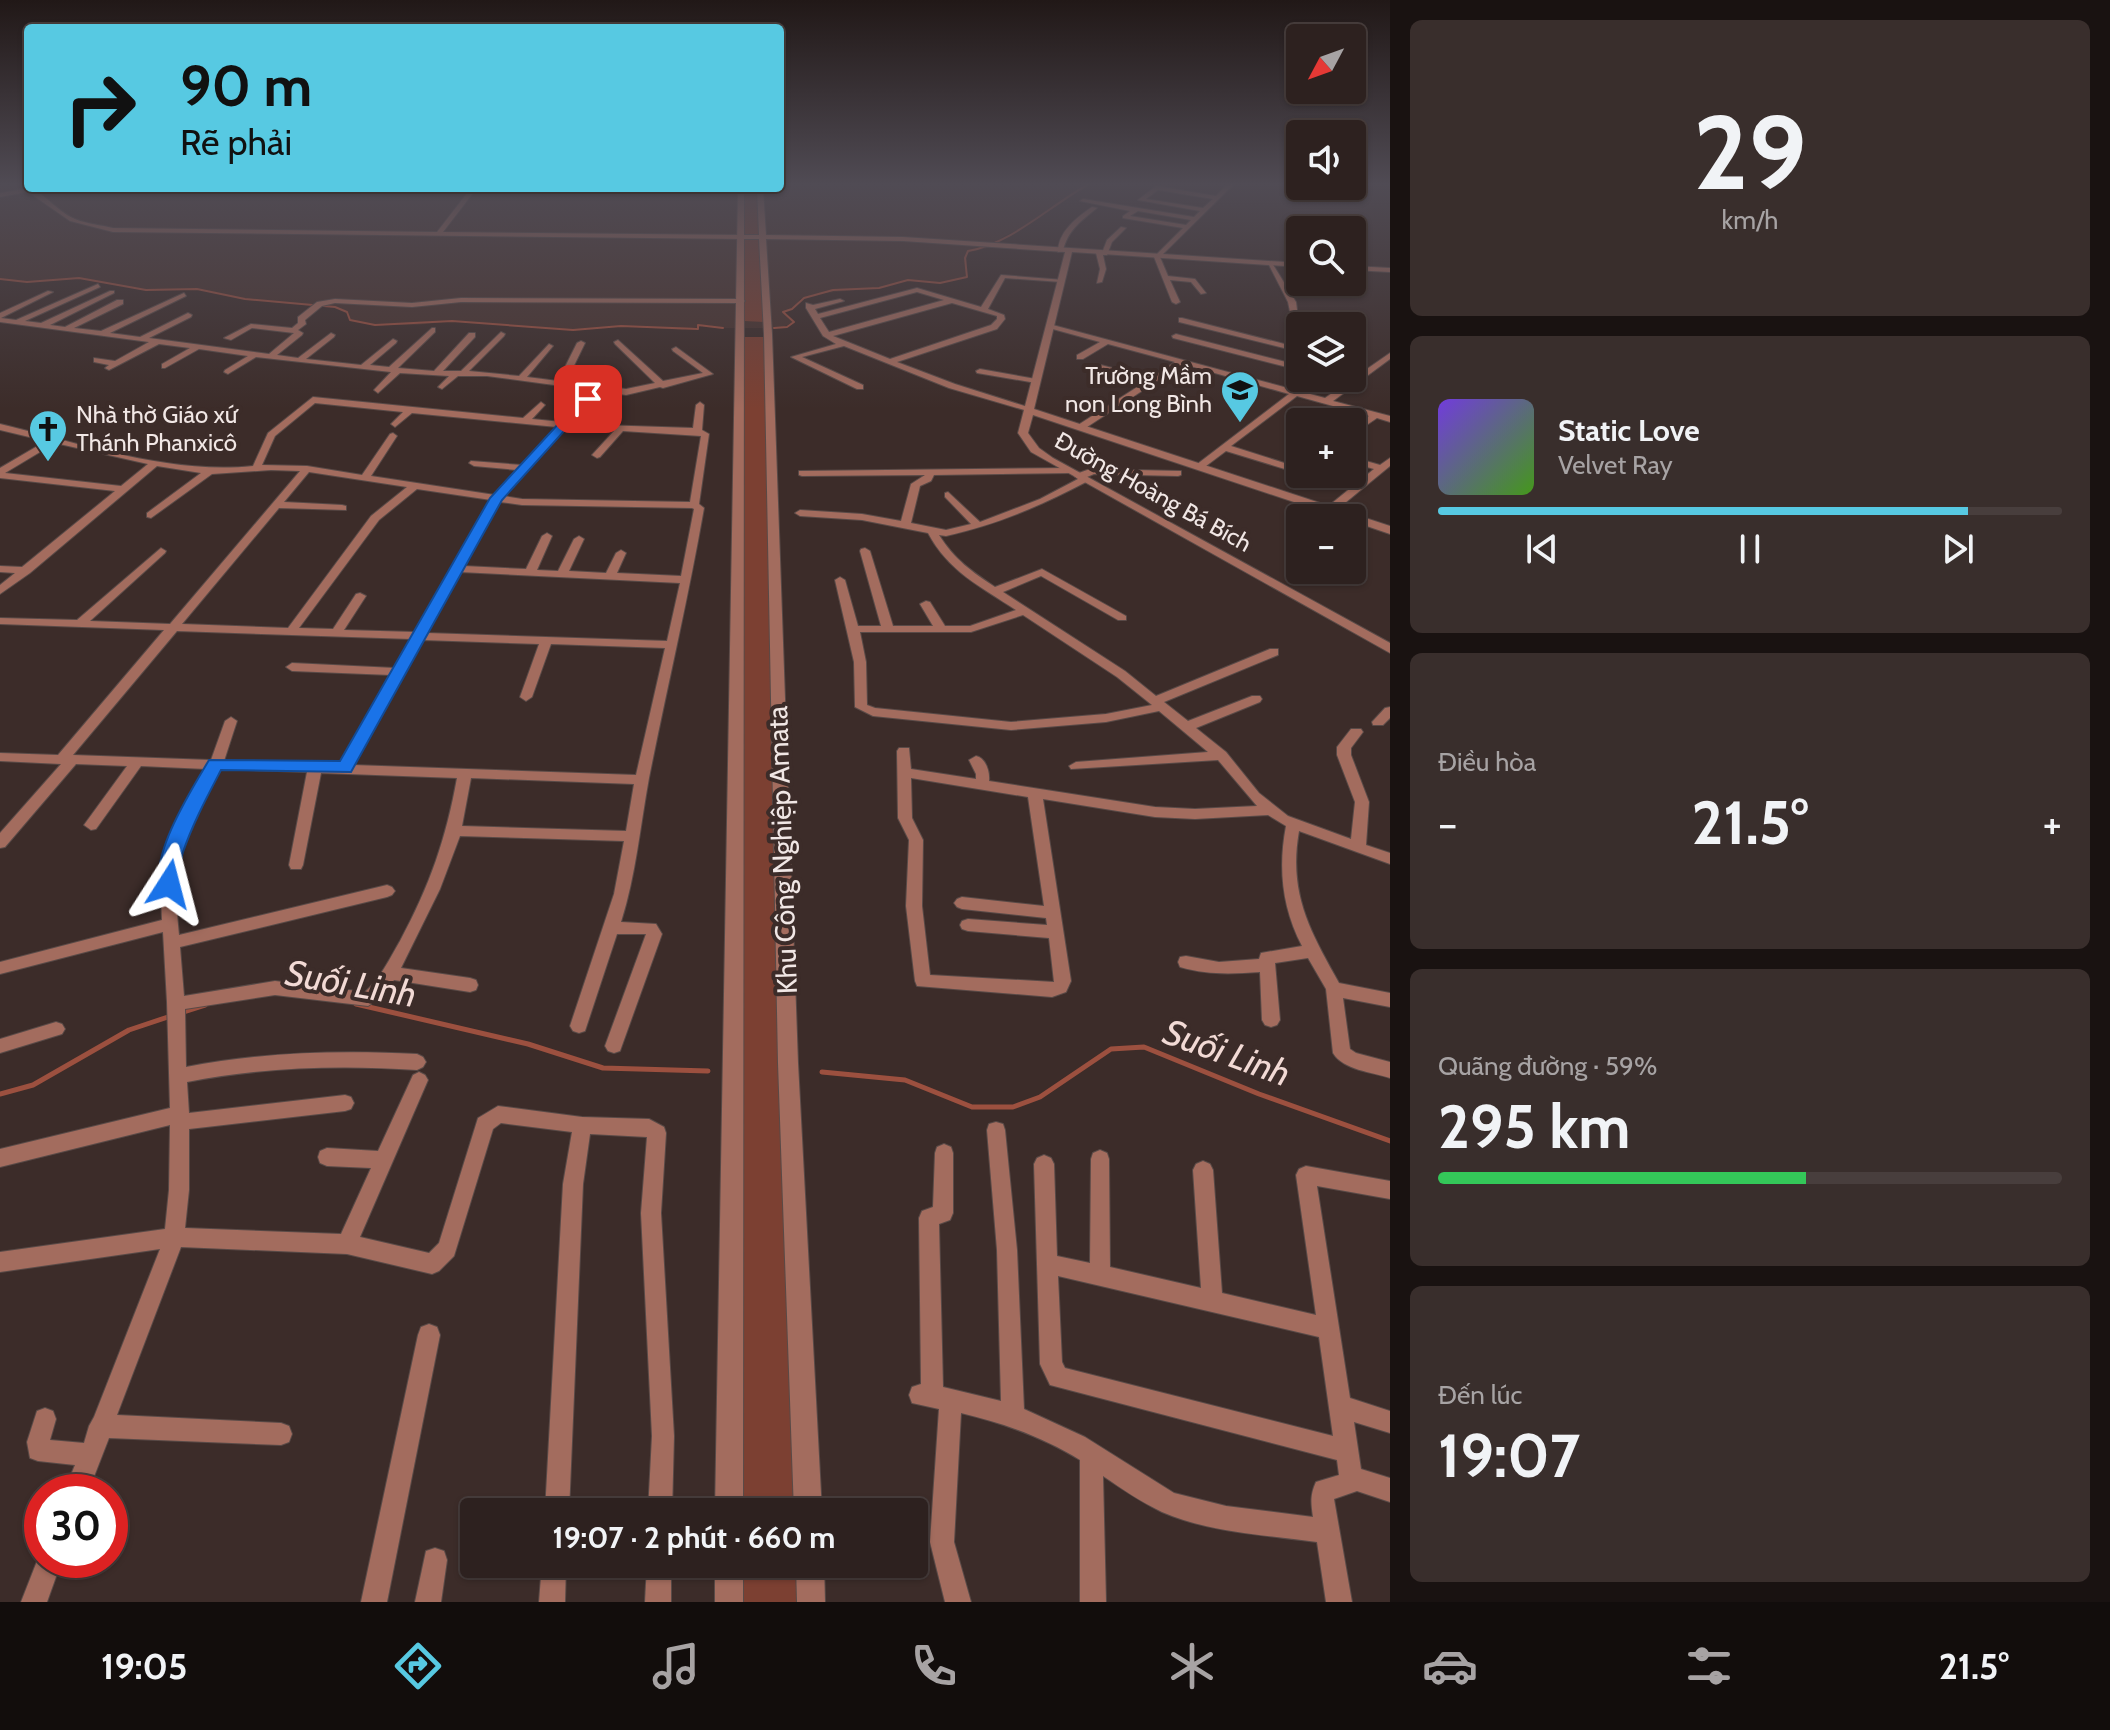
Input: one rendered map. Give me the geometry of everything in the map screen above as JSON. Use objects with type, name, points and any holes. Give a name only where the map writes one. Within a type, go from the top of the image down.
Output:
[{"type":"street","name":"Khu Công Nghiệp Amata","points":[[729,1498],[731,1052],[742,259]]},
{"type":"street","name":"Khu Công Nghiệp Amata","points":[[765,259],[788,1063],[807,1498]]},
{"type":"street","name":"Đường Hoàng Bá Bích","points":[[1063,259],[1052,326],[1023,433],[1026,442],[1049,460],[1390,649]]},
{"type":"street","points":[[1099,282],[1102,259]]},
{"type":"street","points":[[1158,259],[1176,302]]},
{"type":"street","points":[[1185,259],[1286,265]]},
{"type":"street","points":[[1270,264],[1292,302],[1294,312]]},
{"type":"street","points":[[997,268],[1019,270],[1017,275]]},
{"type":"street","points":[[1366,269],[1390,270]]},
{"type":"street","points":[[984,309],[1001,277],[1017,275],[1061,280]]},
{"type":"street","points":[[1165,278],[1193,280],[1203,293]]},
{"type":"street","points":[[0,333],[98,286]]},
{"type":"street","points":[[816,317],[917,290],[1000,315],[998,324],[888,362]]},
{"type":"street","points":[[0,318],[50,292]]},
{"type":"street","points":[[41,326],[112,292]]},
{"type":"street","points":[[100,335],[184,300],[119,337]]},
{"type":"street","points":[[293,330],[319,305],[335,301],[412,305],[461,300],[741,301]]},
{"type":"street","points":[[827,335],[952,300]]},
{"type":"street","points":[[840,301],[810,307],[827,335],[844,344],[1028,410],[1312,504]]},
{"type":"street","points":[[65,329],[120,302]]},
{"type":"street","points":[[80,331],[129,307]]},
{"type":"street","points":[[139,340],[188,315]]},
{"type":"street","points":[[0,318],[100,335],[299,361],[432,373],[460,372],[637,391],[709,373],[676,349]]},
{"type":"street","points":[[228,338],[264,318]]},
{"type":"street","points":[[1182,320],[1286,346]]},
{"type":"street","points":[[251,326],[299,332],[270,357]]},
{"type":"street","points":[[1052,326],[1390,419]]},
{"type":"street","points":[[740,329],[768,330]]},
{"type":"street","points":[[378,390],[432,330]]},
{"type":"street","points":[[442,387],[501,334]]},
{"type":"street","points":[[299,361],[331,335]]},
{"type":"street","points":[[432,373],[472,335]]},
{"type":"street","points":[[1176,336],[1286,365]]},
{"type":"street","points":[[363,367],[393,341]]},
{"type":"street","points":[[432,373],[455,341]]},
{"type":"street","points":[[1080,357],[1107,341]]},
{"type":"street","points":[[97,360],[113,366],[157,342]]},
{"type":"street","points":[[618,342],[663,386]]},
{"type":"street","points":[[561,384],[581,343]]},
{"type":"street","points":[[844,344],[794,356],[860,387]]},
{"type":"street","points":[[521,378],[549,346]]},
{"type":"street","points":[[165,366],[196,348]]},
{"type":"street","points":[[228,372],[254,355]]},
{"type":"street","points":[[1327,401],[1390,355]]},
{"type":"street","points":[[1081,427],[1181,362]]},
{"type":"street","points":[[1100,366],[1152,381]]},
{"type":"street","points":[[980,371],[1036,381]]},
{"type":"street","points":[[345,767],[497,498],[601,385]]},
{"type":"street","points":[[1199,467],[1295,393]]},
{"type":"street","points":[[256,469],[271,435],[309,401],[563,425],[697,431],[705,434],[705,438],[694,505]]},
{"type":"street","points":[[525,421],[541,405]]},
{"type":"street","points":[[697,431],[700,405]]},
{"type":"street","points":[[395,424],[410,410]]},
{"type":"street","points":[[597,455],[622,428],[629,415]]},
{"type":"street","points":[[1366,422],[1376,415]]},
{"type":"street","points":[[0,427],[155,463],[209,472],[307,469],[555,504],[694,505],[699,508],[673,645],[642,780],[634,836],[611,928],[579,1026]]},
{"type":"street","points":[[365,477],[393,436]]},
{"type":"street","points":[[0,472],[54,440]]},
{"type":"street","points":[[1224,447],[1286,466]]},
{"type":"street","points":[[1337,504],[1390,461]]},
{"type":"street","points":[[0,591],[155,463]]},
{"type":"street","points":[[474,463],[524,468]]},
{"type":"street","points":[[1366,464],[1381,468]]},
{"type":"street","points":[[0,843],[173,627],[307,469]]},
{"type":"street","points":[[800,513],[862,517],[933,533],[978,526],[1043,501],[1078,476],[1093,471],[1178,473]]},
{"type":"street","points":[[0,472],[124,489]]},
{"type":"street","points":[[151,515],[209,472]]},
{"type":"street","points":[[802,473],[1078,476]]},
{"type":"street","points":[[905,525],[916,484],[928,479],[930,474]]},
{"type":"street","points":[[292,630],[375,518],[415,486]]},
{"type":"street","points":[[948,495],[978,526]]},
{"type":"street","points":[[276,505],[342,508]]},
{"type":"street","points":[[1366,522],[1390,530]]},
{"type":"street","points":[[933,533],[947,556],[993,592],[1121,674],[1188,726],[1221,755],[1268,810],[1293,825],[1390,859]]},
{"type":"street","points":[[530,573],[547,536]]},
{"type":"street","points":[[562,574],[579,539]]},
{"type":"street","points":[[80,624],[161,551]]},
{"type":"street","points":[[865,551],[888,629]]},
{"type":"street","points":[[610,576],[621,553]]},
{"type":"street","points":[[0,569],[26,571]]},
{"type":"street","points":[[456,569],[686,580]]},
{"type":"street","points":[[993,592],[1042,572],[1122,618]]},
{"type":"street","points":[[840,580],[860,662],[861,707],[873,712],[1011,726],[1106,718],[1158,704],[1274,652]]},
{"type":"street","points":[[336,633],[360,596]]},
{"type":"street","points":[[926,604],[941,629]]},
{"type":"street","points":[[853,629],[971,629],[1024,611]]},
{"type":"street","points":[[0,621],[673,645]]},
{"type":"street","points":[[526,697],[547,639]]},
{"type":"street","points":[[292,667],[400,672]]},
{"type":"street","points":[[1188,726],[1256,699]]},
{"type":"street","points":[[1378,722],[1390,711]]},
{"type":"street","points":[[83,1474],[174,1237],[182,1174],[179,1035],[170,924],[171,858],[181,828],[226,744],[231,721]]},
{"type":"street","points":[[1356,732],[1344,747],[1344,755],[1362,802],[1358,848]]},
{"type":"street","points":[[904,751],[905,818],[917,843],[914,906],[923,981],[1052,990],[1060,987],[1063,981],[1035,795]]},
{"type":"street","points":[[1076,766],[1221,755]]},
{"type":"street","points":[[0,757],[642,780]]},
{"type":"street","points":[[976,760],[983,774],[982,785]]},
{"type":"street","points":[[91,825],[138,761]]},
{"type":"street","points":[[296,865],[315,767]]},
{"type":"street","points":[[176,1004],[275,988],[368,999],[378,994],[446,858],[465,773]]},
{"type":"street","points":[[906,773],[1035,795],[1195,814],[1268,810]]},
{"type":"street","points":[[1293,825],[1288,853],[1289,889],[1311,949],[1334,989],[1342,1053],[1351,1059],[1390,1070]]},
{"type":"street","points":[[453,831],[634,836]]},
{"type":"street","points":[[172,943],[387,891]]},
{"type":"street","points":[[962,903],[1052,913]]},
{"type":"street","points":[[0,968],[170,924]]},
{"type":"street","points":[[968,925],[1055,932]]},
{"type":"street","points":[[611,928],[650,928],[654,934],[614,1046]]},
{"type":"street","points":[[1271,1020],[1269,956],[1301,954],[1311,949]]},
{"type":"street","points":[[1186,962],[1211,968],[1267,965]]},
{"type":"street","points":[[390,973],[470,985]]},
{"type":"street","points":[[1334,989],[1390,1000]]},
{"type":"street","points":[[0,1046],[56,1029]]},
{"type":"street","points":[[178,1076],[219,1067],[290,1059],[418,1071],[347,1244]]},
{"type":"street","points":[[0,1158],[180,1118],[345,1103]]},
{"type":"street","points":[[0,1262],[174,1237],[347,1244],[432,1264],[447,1249],[485,1124],[490,1117],[498,1114],[582,1125],[649,1127],[657,1133],[651,1213],[663,1436],[661,1498]]},
{"type":"street","points":[[558,1498],[573,1184],[582,1125]]},
{"type":"street","points":[[996,1130],[1007,1250],[1013,1416]]},
{"type":"street","points":[[944,1153],[943,1213],[929,1218],[934,1397],[942,1542],[958,1602]]},
{"type":"street","points":[[327,1157],[384,1160]]},
{"type":"street","points":[[1100,1159],[1100,1275]]},
{"type":"street","points":[[1044,1164],[1051,1364],[1058,1377],[1348,1451]]},
{"type":"street","points":[[1203,1170],[1212,1303]]},
{"type":"street","points":[[1339,1602],[1327,1531],[1324,1490],[1342,1488],[1351,1477],[1306,1175],[1390,1190]]},
{"type":"street","points":[[1047,1264],[1327,1328]]},
{"type":"street","points":[[374,1602],[429,1335]]},
{"type":"street","points":[[934,1397],[1013,1416],[1049,1430],[1169,1502],[1232,1517],[1327,1531]]},
{"type":"street","points":[[1340,1406],[1390,1422]]},
{"type":"street","points":[[45,1419],[38,1450],[90,1455]]},
{"type":"street","points":[[100,1426],[281,1434]]},
{"type":"street","points":[[1091,1454],[1093,1602]]},
{"type":"street","points":[[1351,1477],[1390,1490]]},
{"type":"street","points":[[428,1602],[435,1560]]},
{"type":"street","points":[[34,1602],[43,1578]]},
{"type":"street","points":[[552,1602],[553,1578]]},
{"type":"street","points":[[658,1602],[659,1578]]},
{"type":"street","points":[[729,1578],[729,1602]]},
{"type":"street","points":[[810,1578],[811,1602]]},
{"type":"shaded area","points":[[0,259],[967,259],[967,277],[940,283],[908,280],[879,288],[815,294],[800,299],[795,307],[784,312],[794,322],[781,328],[718,328],[708,325],[682,330],[621,326],[573,330],[452,321],[375,325],[350,320],[347,311],[335,307],[245,299],[202,289],[146,290],[79,278],[27,282],[0,279]]},
{"type":"shaded area","points":[[744,259],[761,259],[764,322],[744,321]]},
{"type":"shaded area","points":[[744,337],[765,337],[796,1498],[741,1498]]},
{"type":"shaded area","points":[[741,1578],[797,1578],[798,1602],[742,1602]]},
{"type":"waterway","points":[[774,328],[787,327],[794,322],[783,312],[792,309],[804,298],[833,290],[879,288],[908,280],[940,283],[967,277],[965,259]]},
{"type":"waterway","points":[[0,279],[27,282],[79,278],[146,290],[197,289],[245,299],[335,307],[347,312],[350,320],[375,325],[452,321],[573,330],[621,326],[698,329],[698,325],[723,328]]},
{"type":"waterway","name":"Suối Linh","points":[[356,1004],[528,1044],[603,1068],[708,1071]]},
{"type":"waterway","name":"Suối Linh","points":[[183,1012],[205,1005]]},
{"type":"waterway","name":"Suối Linh","points":[[0,1094],[33,1085],[129,1030],[171,1016]]},
{"type":"waterway","name":"Suối Linh","points":[[822,1072],[905,1080],[972,1107],[1013,1107],[1040,1097],[1111,1049],[1144,1047],[1259,1094],[1390,1141]]},
{"type":"place","name":"Trường Mầm non Long Bình","points":[[1240,424]]},
{"type":"place","name":"Nhà thờ Giáo xứ Thánh Phanxicô","points":[[48,463]]},
{"type":"route","points":[[169,884],[171,858],[181,828],[215,764],[345,767],[497,498],[588,399]]}]
